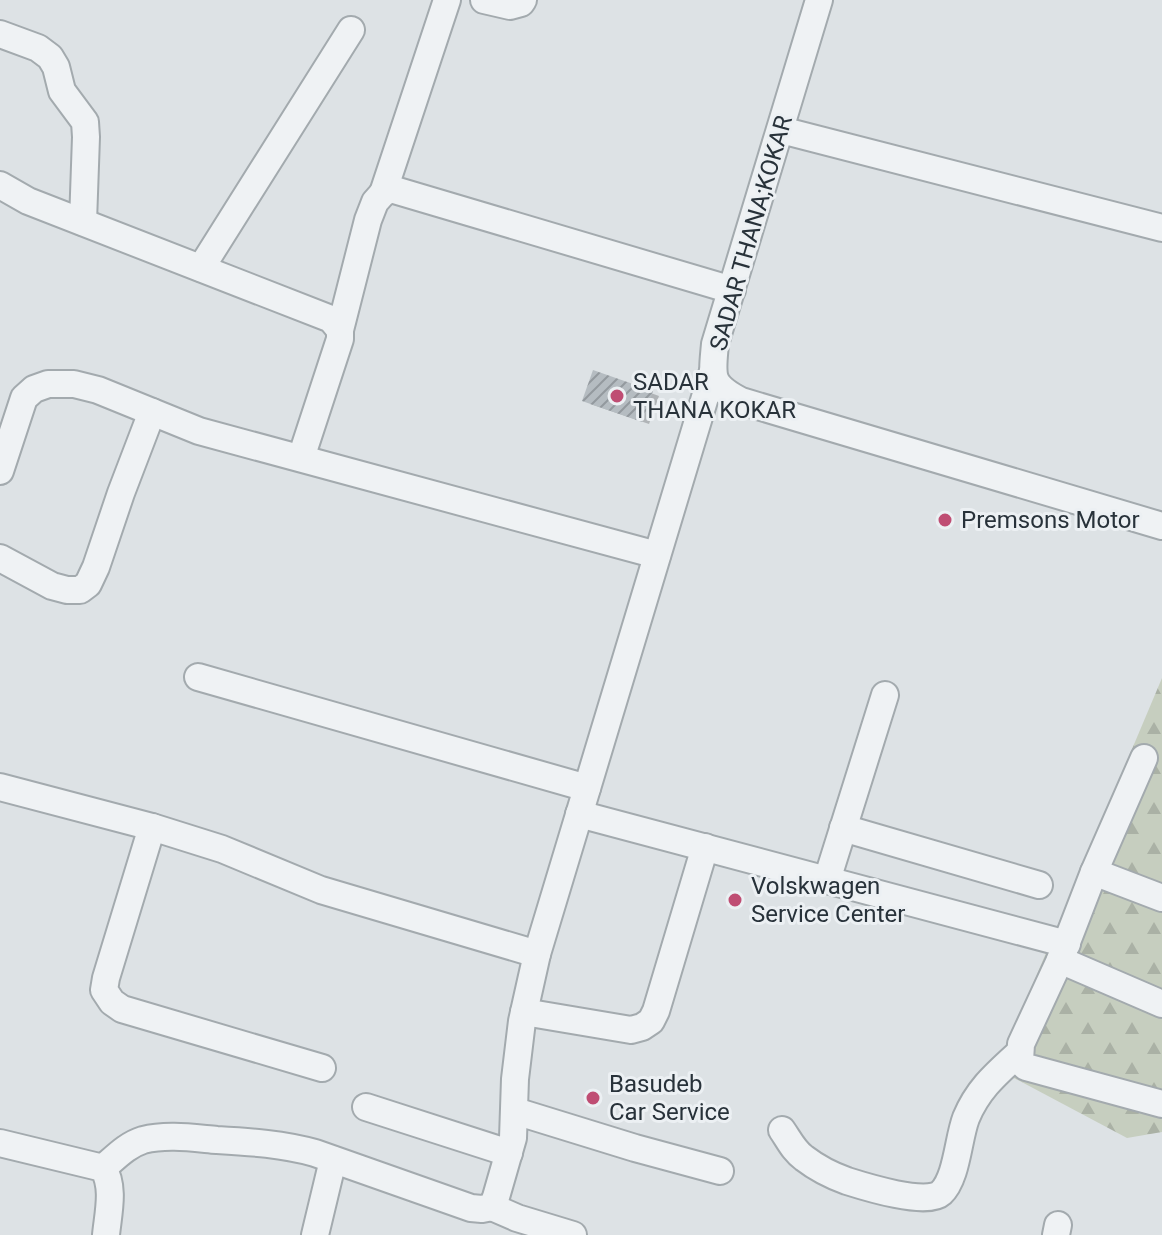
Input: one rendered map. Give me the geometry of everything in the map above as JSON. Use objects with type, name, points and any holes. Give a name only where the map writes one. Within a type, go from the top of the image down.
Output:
[{"type":"street","points":[[383,193],[447,0]]},
{"type":"street","points":[[484,0],[510,6],[523,0]]},
{"type":"street","name":"SADAR THANA;KOKAR","points":[[819,0],[715,344],[712,374],[723,391],[741,401],[1162,526]]},
{"type":"street","points":[[201,268],[351,30]]},
{"type":"street","points":[[0,34],[38,48],[50,57],[62,91],[85,122],[83,222]]},
{"type":"street","points":[[781,130],[1162,228]]},
{"type":"street","points":[[0,185],[28,201],[331,319],[340,330]]},
{"type":"street","points":[[301,458],[340,339],[368,220],[375,202],[391,189],[732,290]]},
{"type":"street","points":[[502,1219],[496,1197],[513,1138],[515,1079],[524,1012],[537,954],[712,374]]},
{"type":"street","points":[[0,471],[24,398],[34,389],[48,384],[74,384],[98,390],[199,431],[657,555]]},
{"type":"street","points":[[0,558],[52,586],[80,590],[88,584],[152,412]]},
{"type":"street","points":[[198,677],[587,788]]},
{"type":"street","points":[[827,880],[885,695]]},
{"type":"street","points":[[1144,758],[1019,1053],[1020,1061],[1026,1067],[1162,1104]]},
{"type":"street","points":[[0,787],[152,827],[222,849],[321,890],[537,954]]},
{"type":"street","points":[[579,814],[827,880],[1064,952],[1162,1004]]},
{"type":"street","points":[[152,827],[106,978],[104,990],[112,1002],[122,1009],[322,1068]]},
{"type":"street","points":[[843,828],[1039,885]]},
{"type":"street","points":[[524,1012],[631,1030],[651,1021],[662,996],[705,847]]},
{"type":"street","points":[[1094,872],[1162,898]]},
{"type":"street","points":[[782,1130],[794,1150],[804,1158],[846,1181],[916,1199],[933,1199],[943,1192],[950,1178],[965,1121],[976,1096],[1019,1053]]},
{"type":"street","points":[[366,1107],[509,1153]]},
{"type":"street","points":[[515,1111],[720,1171]]},
{"type":"street","points":[[103,1168],[125,1149],[158,1137],[282,1145],[471,1208],[482,1209],[502,1219],[573,1235]]},
{"type":"street","points":[[0,1143],[103,1168],[109,1177],[110,1187],[106,1235]]},
{"type":"street","points":[[315,1235],[333,1160]]},
{"type":"green space","points":[[1162,678],[1162,1132],[1127,1138],[997,1069]]},
{"type":"building","name":"SADAR THANA KOKAR","points":[[593,370],[653,391],[642,422],[582,401]]},
{"type":"place","name":"SADAR THANA KOKAR","points":[[617,396]]},
{"type":"place","name":"Premsons Motor","points":[[945,520]]},
{"type":"place","name":"Volskwagen Service Center","points":[[735,900]]},
{"type":"place","name":"Basudeb Car Service","points":[[593,1098]]}]
